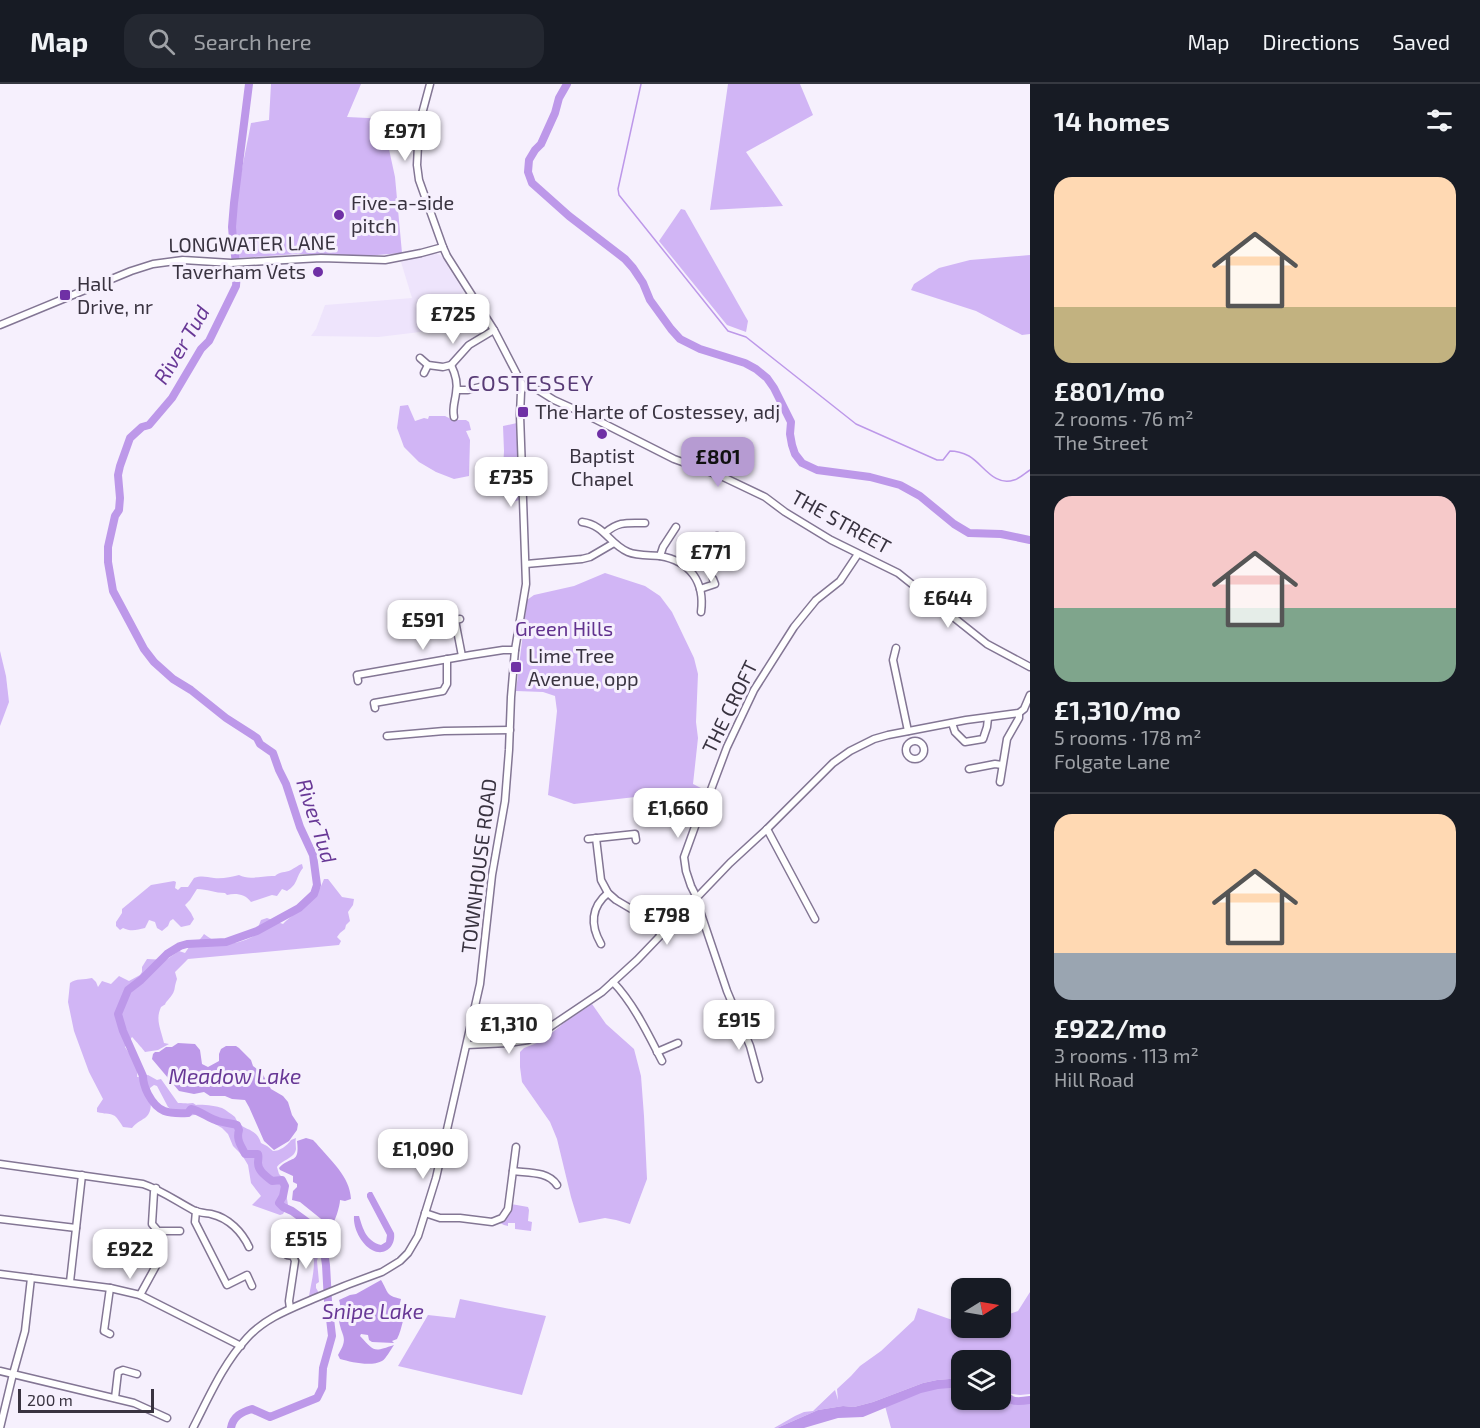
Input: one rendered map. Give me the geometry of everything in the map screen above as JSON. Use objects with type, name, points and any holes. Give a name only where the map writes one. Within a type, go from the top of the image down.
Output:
[{"type":"street","points":[[430,84],[419,125],[417,165],[420,180],[442,247],[494,330],[523,386]]},
{"type":"street","name":"LONGWATER LANE","points":[[0,325],[153,264],[183,260],[243,263],[321,258],[385,260],[442,247]]},
{"type":"street","points":[[420,358],[428,365],[443,367],[451,364],[469,345],[494,330]]},
{"type":"street","points":[[451,364],[457,390],[451,415]]},
{"type":"street","points":[[424,373],[428,365]]},
{"type":"street","name":"THE STREET","points":[[523,386],[538,390],[674,459],[721,476],[758,494],[831,540],[903,576],[987,644],[1030,667]]},
{"type":"street","name":"TOWNHOUSE ROAD","points":[[193,1428],[226,1365],[253,1332],[268,1319],[290,1308],[381,1272],[400,1261],[414,1244],[425,1213],[436,1178],[483,967],[489,897],[505,801],[515,650],[526,584],[520,415],[523,386]]},
{"type":"street","points":[[457,390],[477,390]]},
{"type":"street","points":[[605,533],[620,523],[641,521]]},
{"type":"street","points":[[582,522],[597,526],[614,543],[628,552],[673,558],[686,566],[697,580],[700,589],[701,612]]},
{"type":"street","points":[[660,556],[663,547],[676,532]]},
{"type":"street","points":[[686,566],[695,555],[719,541]]},
{"type":"street","points":[[526,564],[582,559],[614,543]]},
{"type":"street","name":"THE CROFT","points":[[759,1078],[750,1046],[727,991],[691,886],[684,857],[727,747],[754,690],[794,627],[816,600],[840,581],[858,554]]},
{"type":"street","points":[[700,589],[715,584]]},
{"type":"street","points":[[455,620],[462,656]]},
{"type":"street","points":[[357,676],[462,656],[515,650]]},
{"type":"street","points":[[896,651],[893,660],[914,741]]},
{"type":"street","points":[[375,708],[374,702],[443,691],[447,684],[447,659]]},
{"type":"street","points":[[467,1045],[508,1043],[533,1038],[592,999],[637,960],[735,858],[813,782],[850,751],[874,740],[910,731],[1019,713],[1024,709],[1030,695]]},
{"type":"street","points":[[998,779],[1007,740],[1019,718],[1019,713]]},
{"type":"street","points":[[952,723],[954,732],[964,742],[983,739],[988,718]]},
{"type":"street","points":[[393,744],[390,736],[444,731],[510,730]]},
{"type":"street","points":[[969,769],[995,764],[1002,765]]},
{"type":"street","points":[[767,829],[815,919]]},
{"type":"street","points":[[588,838],[635,834]]},
{"type":"street","points":[[596,838],[601,880],[608,893],[638,913],[661,934]]},
{"type":"street","points":[[597,941],[595,910],[608,893]]},
{"type":"street","points":[[613,982],[627,999],[662,1062]]},
{"type":"street","points":[[657,1052],[676,1046]]},
{"type":"street","points":[[425,1213],[440,1218],[492,1222],[500,1220],[508,1209],[516,1147]]},
{"type":"street","points":[[0,1164],[130,1181],[156,1188],[196,1211],[224,1219],[248,1239],[249,1247]]},
{"type":"street","points":[[550,1177],[554,1170]]},
{"type":"street","points":[[513,1171],[546,1175],[557,1185]]},
{"type":"street","points":[[70,1282],[82,1175]]},
{"type":"street","points":[[156,1188],[149,1217],[152,1224],[158,1231],[180,1231]]},
{"type":"street","points":[[196,1211],[195,1222],[229,1288],[250,1274],[252,1286]]},
{"type":"street","points":[[0,1219],[76,1228]]},
{"type":"street","points":[[287,1256],[293,1256],[295,1261],[290,1308]]},
{"type":"street","points":[[140,1295],[157,1264]]},
{"type":"street","points":[[0,1274],[110,1288],[140,1295],[241,1346]]},
{"type":"street","points":[[0,1428],[25,1331],[32,1278]]},
{"type":"street","points":[[97,1331],[107,1332],[110,1288]]},
{"type":"street","points":[[115,1398],[118,1372],[123,1370],[137,1374]]},
{"type":"street","points":[[0,1371],[115,1398],[164,1414]]},
{"type":"shaded area","points":[[431,253],[442,256],[464,292],[444,304],[452,328],[379,337],[311,336],[325,305],[412,298],[401,262]]},
{"type":"green space","points":[[271,84],[361,84],[347,117],[389,119],[387,140],[395,177],[402,253],[365,256],[298,254],[237,258],[236,207],[244,156],[251,123],[269,120]]},
{"type":"green space","points":[[728,84],[800,84],[813,115],[746,152],[783,206],[710,210]]},
{"type":"green space","points":[[681,209],[685,210],[748,321],[746,332],[727,325],[659,241]]},
{"type":"green space","points":[[1030,255],[1030,334],[1022,335],[976,311],[911,290],[914,284],[939,268],[970,260]]},
{"type":"green space","points":[[408,405],[415,421],[428,419],[429,416],[445,416],[469,422],[471,430],[466,431],[470,440],[469,476],[454,479],[436,472],[419,462],[404,447],[397,428],[400,406]]},
{"type":"green space","points":[[517,423],[519,500],[513,502],[507,498],[502,485],[503,426]]},
{"type":"green space","name":"Green Hills","points":[[605,573],[645,586],[660,596],[672,612],[694,658],[698,674],[696,722],[698,738],[693,784],[709,792],[704,797],[644,796],[574,804],[548,795],[557,711],[555,696],[543,692],[516,691],[527,600],[534,595],[574,586]]},
{"type":"green space","points":[[0,651],[9,702],[0,726]]},
{"type":"green space","points":[[302,864],[303,868],[293,885],[287,891],[282,889],[277,896],[272,895],[251,902],[240,895],[197,889],[185,905],[194,919],[190,925],[181,927],[173,919],[162,931],[157,928],[155,922],[149,920],[145,928],[137,930],[123,928],[120,930],[116,926],[122,909],[151,885],[174,881],[176,882],[175,888],[178,890],[181,887],[188,887],[197,877],[275,876]]},
{"type":"green space","points":[[324,879],[328,879],[342,897],[354,899],[348,912],[350,921],[337,937],[341,941],[339,945],[188,959],[175,972],[177,979],[174,992],[159,1012],[159,1025],[164,1043],[169,1044],[158,1050],[145,1052],[132,1037],[125,1047],[138,1067],[137,1077],[148,1075],[157,1080],[161,1079],[178,1103],[222,1108],[235,1117],[241,1125],[256,1134],[261,1143],[273,1151],[283,1148],[296,1138],[295,1152],[277,1167],[279,1174],[286,1181],[288,1205],[280,1215],[252,1205],[261,1196],[251,1183],[248,1165],[233,1146],[228,1134],[206,1113],[182,1117],[168,1107],[157,1086],[154,1085],[150,1088],[150,1112],[132,1128],[123,1127],[112,1115],[97,1112],[103,1099],[89,1072],[74,1031],[68,1002],[70,983],[92,978],[98,987],[102,981],[111,984],[119,976],[129,981],[140,975],[147,959],[166,960],[179,951],[185,953],[204,934],[221,943],[231,944],[247,939],[255,935],[261,920],[267,918],[283,924],[312,899]]},
{"type":"green space","points":[[592,1004],[606,1024],[634,1049],[641,1076],[647,1179],[630,1224],[605,1218],[579,1223],[557,1139],[550,1122],[522,1082],[520,1052],[542,1041]]},
{"type":"green space","points":[[511,1204],[528,1207],[528,1221],[532,1222],[531,1231],[515,1229],[515,1223],[508,1223],[508,1226],[500,1223],[509,1213]]},
{"type":"green space","points":[[281,1220],[306,1229],[313,1234],[321,1247],[317,1261],[319,1282],[316,1284],[319,1293],[309,1297],[314,1257],[309,1244],[303,1240],[279,1236]]},
{"type":"green space","points":[[1030,1292],[1030,1394],[1011,1394],[1011,1350],[951,1350],[951,1379],[923,1383],[854,1407],[843,1406],[818,1410],[774,1428],[804,1412],[813,1411],[835,1390],[838,1400],[837,1389],[914,1320],[918,1308],[951,1320],[951,1338],[1011,1338],[1011,1313],[1018,1311]]},
{"type":"green space","points":[[460,1299],[546,1316],[522,1395],[398,1366],[428,1315],[455,1318]]},
{"type":"green space","points":[[951,1383],[951,1410],[1011,1410],[1011,1397],[1030,1400],[1030,1428],[891,1428],[885,1406],[920,1391]]},
{"type":"water","name":"Meadow Lake","points":[[178,1043],[195,1044],[200,1050],[202,1064],[208,1067],[219,1061],[221,1049],[226,1046],[239,1048],[251,1060],[253,1066],[262,1073],[271,1089],[288,1102],[298,1124],[297,1130],[289,1141],[274,1150],[264,1141],[245,1100],[210,1096],[204,1092],[194,1094],[179,1091],[152,1059],[155,1052]]},
{"type":"water","points":[[306,1138],[313,1140],[333,1162],[350,1191],[351,1199],[340,1200],[331,1227],[300,1202],[292,1200],[297,1184],[293,1182],[293,1176],[279,1168],[296,1157],[297,1141]]},
{"type":"water","points":[[369,1192],[372,1192],[394,1233],[389,1249],[381,1252],[372,1250],[364,1244],[355,1226],[354,1216],[359,1216],[364,1230],[372,1241],[381,1245],[386,1242],[387,1235],[367,1197]]},
{"type":"water","name":"Snipe Lake","points":[[381,1280],[390,1295],[401,1299],[399,1307],[410,1309],[397,1339],[392,1341],[394,1343],[372,1342],[368,1335],[361,1334],[360,1336],[375,1349],[394,1345],[385,1358],[377,1363],[340,1359],[338,1355],[344,1338],[339,1321],[339,1300],[356,1294]]},
{"type":"water","points":[[951,1379],[951,1388],[921,1393],[863,1417],[838,1418],[804,1428],[777,1428],[818,1410],[843,1406],[854,1407],[937,1380]]},
{"type":"waterway","name":"River Tud","points":[[231,1428],[236,1418],[248,1410],[252,1409],[270,1417],[317,1398],[322,1388],[323,1368],[332,1336],[324,1252],[327,1245],[321,1232],[279,1203],[285,1186],[282,1180],[272,1181],[263,1173],[258,1166],[258,1154],[245,1154],[239,1140],[237,1125],[215,1120],[191,1109],[188,1113],[175,1113],[164,1111],[156,1105],[146,1090],[143,1076],[118,1014],[128,990],[167,954],[180,946],[226,942],[257,931],[299,908],[314,894],[317,885],[313,855],[300,827],[273,753],[260,744],[257,738],[173,679],[154,662],[144,649],[113,591],[108,547],[115,516],[119,510],[118,475],[130,438],[142,427],[149,425],[172,398],[201,349],[209,341],[236,286],[237,272],[232,227],[249,84]]},
{"type":"waterway","points":[[567,84],[541,144],[529,160],[528,172],[532,183],[569,216],[625,259],[643,283],[650,300],[680,339],[700,349],[745,363],[767,378],[791,422],[792,445],[802,463],[817,470],[870,477],[900,485],[920,496],[954,524],[969,533],[1001,534],[1030,540]]},
{"type":"waterway","points":[[641,84],[618,189],[619,195],[728,331],[746,337],[856,424],[937,460],[943,460],[950,451],[964,454],[1000,480],[1016,479],[1030,470]]},
{"type":"waterway","points":[[1011,1399],[1030,1400]]},
{"type":"place","name":"Five-a-side pitch","points":[[339,215]]},
{"type":"place","name":"Taverham Vets","points":[[318,272]]},
{"type":"place","name":"Hall Drive, nr","points":[[65,295]]},
{"type":"place","name":"The Harte of Costessey, adj","points":[[523,412]]},
{"type":"place","name":"Baptist Chapel","points":[[602,434]]},
{"type":"place","name":"Lime Tree Avenue, opp","points":[[516,667]]},
{"type":"district","name":"COSTESSEY","points":[[531,383]]}]
